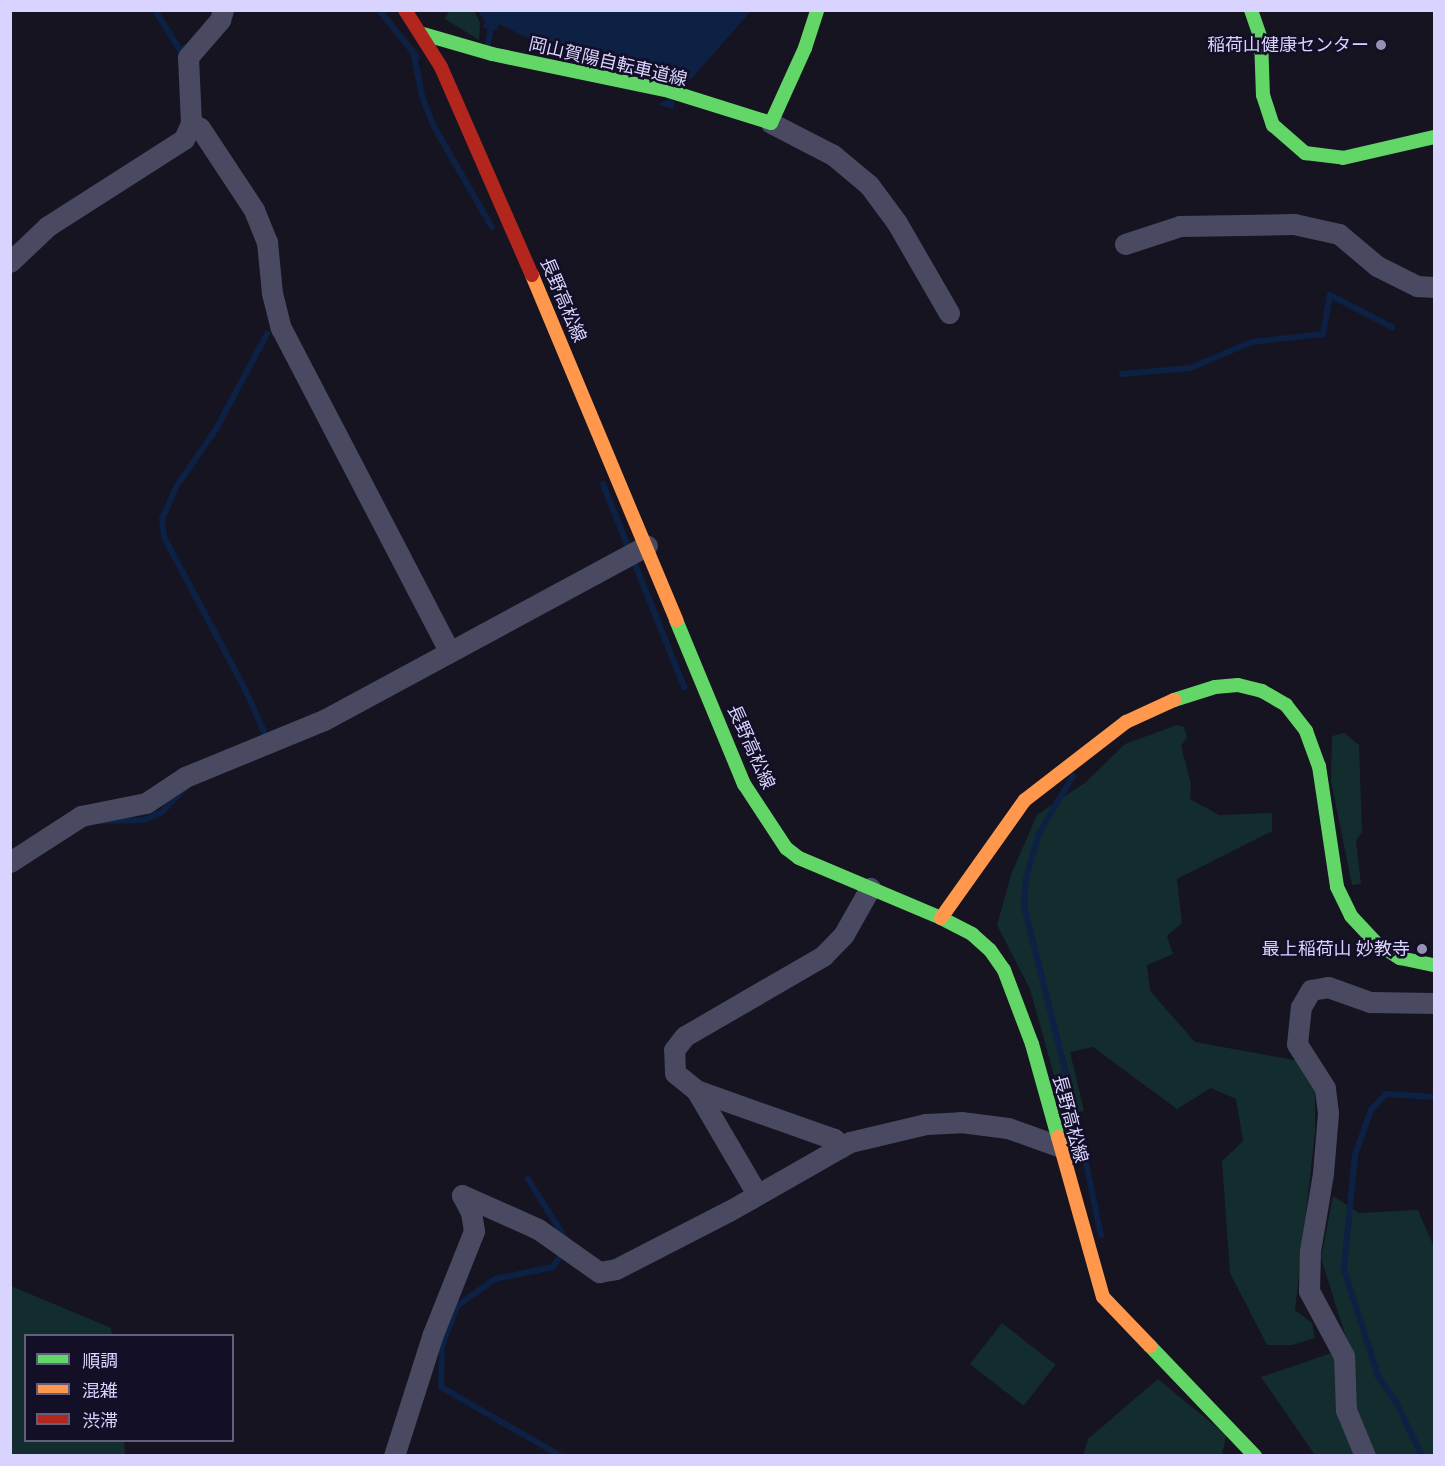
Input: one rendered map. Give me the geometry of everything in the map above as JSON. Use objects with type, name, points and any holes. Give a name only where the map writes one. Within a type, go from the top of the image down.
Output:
[{"type":"main road","name":"長野高松線","points":[[405,10],[423,34],[505,210],[636,551],[744,784],[786,848],[799,858],[941,918],[972,934],[1004,970],[1032,1044],[1058,1146],[1103,1297],[1255,1455]]},
{"type":"main road","points":[[771,123],[805,48],[817,10]]},
{"type":"main road","points":[[1251,10],[1261,39],[1263,95],[1273,125],[1305,153],[1343,158],[1434,137]]},
{"type":"main road","name":"岡山賀陽自転車道線","points":[[423,34],[492,54],[672,92],[771,123]]},
{"type":"main road","points":[[941,918],[1025,800],[1048,779],[1126,722],[1161,704],[1215,687],[1238,685],[1262,691],[1286,705],[1306,731],[1319,766],[1337,887],[1351,916],[1375,942],[1400,958],[1434,965]]},
{"type":"street","points":[[10,262],[48,226],[184,139],[191,123],[188,57],[220,20],[223,10]]},
{"type":"street","points":[[419,10],[423,34]]},
{"type":"street","points":[[191,123],[200,128],[254,210],[267,242],[272,293],[281,328],[449,651]]},
{"type":"street","points":[[771,123],[833,155],[869,185],[897,223],[949,313]]},
{"type":"street","points":[[1125,244],[1180,226],[1294,224],[1339,234],[1377,266],[1417,286],[1434,287]]},
{"type":"street","points":[[10,862],[81,816],[146,803],[185,777],[324,720],[636,551]]},
{"type":"street","points":[[841,1147],[834,1139],[696,1090],[675,1073],[674,1050],[685,1036],[823,956],[844,934],[870,888]]},
{"type":"street","points":[[1365,1455],[1346,1410],[1344,1356],[1309,1290],[1310,1251],[1323,1173],[1328,1113],[1325,1088],[1297,1044],[1302,1007],[1311,990],[1328,987],[1370,1002],[1434,1003]]},
{"type":"street","points":[[696,1090],[758,1194]]},
{"type":"street","points":[[394,1455],[433,1334],[474,1231],[471,1212],[462,1195],[538,1229],[599,1272],[616,1269],[841,1147],[926,1124],[961,1122],[1008,1128],[1058,1146]]},
{"type":"green space","points":[[449,11],[474,11],[480,23],[479,40],[445,19]]},
{"type":"green space","points":[[1177,725],[1184,727],[1187,737],[1181,746],[1191,784],[1190,799],[1219,815],[1272,813],[1272,831],[1177,879],[1182,923],[1167,936],[1173,954],[1147,965],[1150,991],[1195,1042],[1299,1061],[1315,1089],[1315,1133],[1295,1310],[1312,1323],[1315,1338],[1292,1345],[1267,1345],[1230,1273],[1222,1161],[1243,1141],[1236,1099],[1211,1088],[1177,1109],[1093,1047],[1070,1052],[1084,1111],[1065,1115],[1030,989],[997,925],[1012,872],[1037,815],[1086,782],[1125,744]]},
{"type":"green space","points":[[1344,733],[1359,745],[1362,832],[1356,841],[1361,884],[1352,885],[1331,781],[1332,736]]},
{"type":"green space","points":[[1333,1196],[1359,1213],[1418,1210],[1434,1247],[1434,1455],[1315,1455],[1261,1377],[1349,1347],[1321,1258]]},
{"type":"green space","points":[[11,1286],[111,1328],[112,1334],[24,1334],[24,1442],[124,1442],[125,1455],[11,1455]]},
{"type":"green space","points":[[1002,1323],[1056,1365],[1024,1406],[970,1364]]},
{"type":"green space","points":[[1158,1379],[1226,1435],[1222,1455],[1083,1456],[1088,1439]]},
{"type":"water","points":[[478,11],[751,11],[691,79],[679,78],[671,100],[675,102],[673,109],[657,104],[668,100],[676,75],[672,72],[560,54],[499,24],[497,30],[483,28],[485,21]]},
{"type":"waterway","points":[[155,10],[181,52],[184,48]]},
{"type":"waterway","points":[[379,10],[417,57]]},
{"type":"waterway","points":[[488,44],[492,22]]},
{"type":"waterway","points":[[414,56],[422,96],[433,125],[492,227]]},
{"type":"waterway","points":[[1122,374],[1190,368],[1252,342],[1323,334],[1330,295],[1392,327]]},
{"type":"waterway","points":[[266,736],[245,689],[164,537],[162,519],[176,487],[216,429],[267,334]]},
{"type":"waterway","points":[[603,484],[684,687]]},
{"type":"waterway","points":[[1073,776],[1039,833],[1026,878],[1024,906],[1073,1101],[1101,1235]]},
{"type":"waterway","points":[[99,821],[144,820],[162,812],[187,786]]},
{"type":"waterway","points":[[1422,1456],[1396,1402],[1378,1376],[1344,1269],[1355,1155],[1371,1110],[1386,1094],[1434,1097]]},
{"type":"waterway","points":[[528,1179],[565,1238]]},
{"type":"waterway","points":[[561,1456],[441,1387],[442,1346],[457,1306],[495,1279],[553,1267],[563,1252]]},
{"type":"traffic: fast","points":[[423,34],[492,54],[669,91],[771,123],[805,48],[817,10]]},
{"type":"traffic: fast","points":[[1251,10],[1261,39],[1263,95],[1273,125],[1305,153],[1343,158],[1434,137]]},
{"type":"traffic: fast","points":[[676,620],[744,784],[786,848],[799,858],[941,918],[972,934],[990,950],[1004,970],[1032,1044],[1058,1137]]},
{"type":"traffic: fast","points":[[1174,700],[1215,687],[1238,685],[1262,691],[1286,705],[1306,731],[1319,766],[1337,887],[1351,916],[1375,942],[1400,958],[1434,965]]},
{"type":"traffic: fast","points":[[1150,1346],[1255,1456]]},
{"type":"traffic: slow","points":[[532,275],[676,620]]},
{"type":"traffic: slow","points":[[941,918],[1025,800],[1126,722],[1174,700]]},
{"type":"traffic: slow","points":[[1058,1137],[1103,1297],[1150,1346]]},
{"type":"traffic: jam","points":[[405,10],[441,67],[532,275]]},
{"type":"place","name":"稲荷山健康センター","points":[[1381,45]]},
{"type":"place","name":"最上稲荷山 妙教寺","points":[[1422,949]]}]
